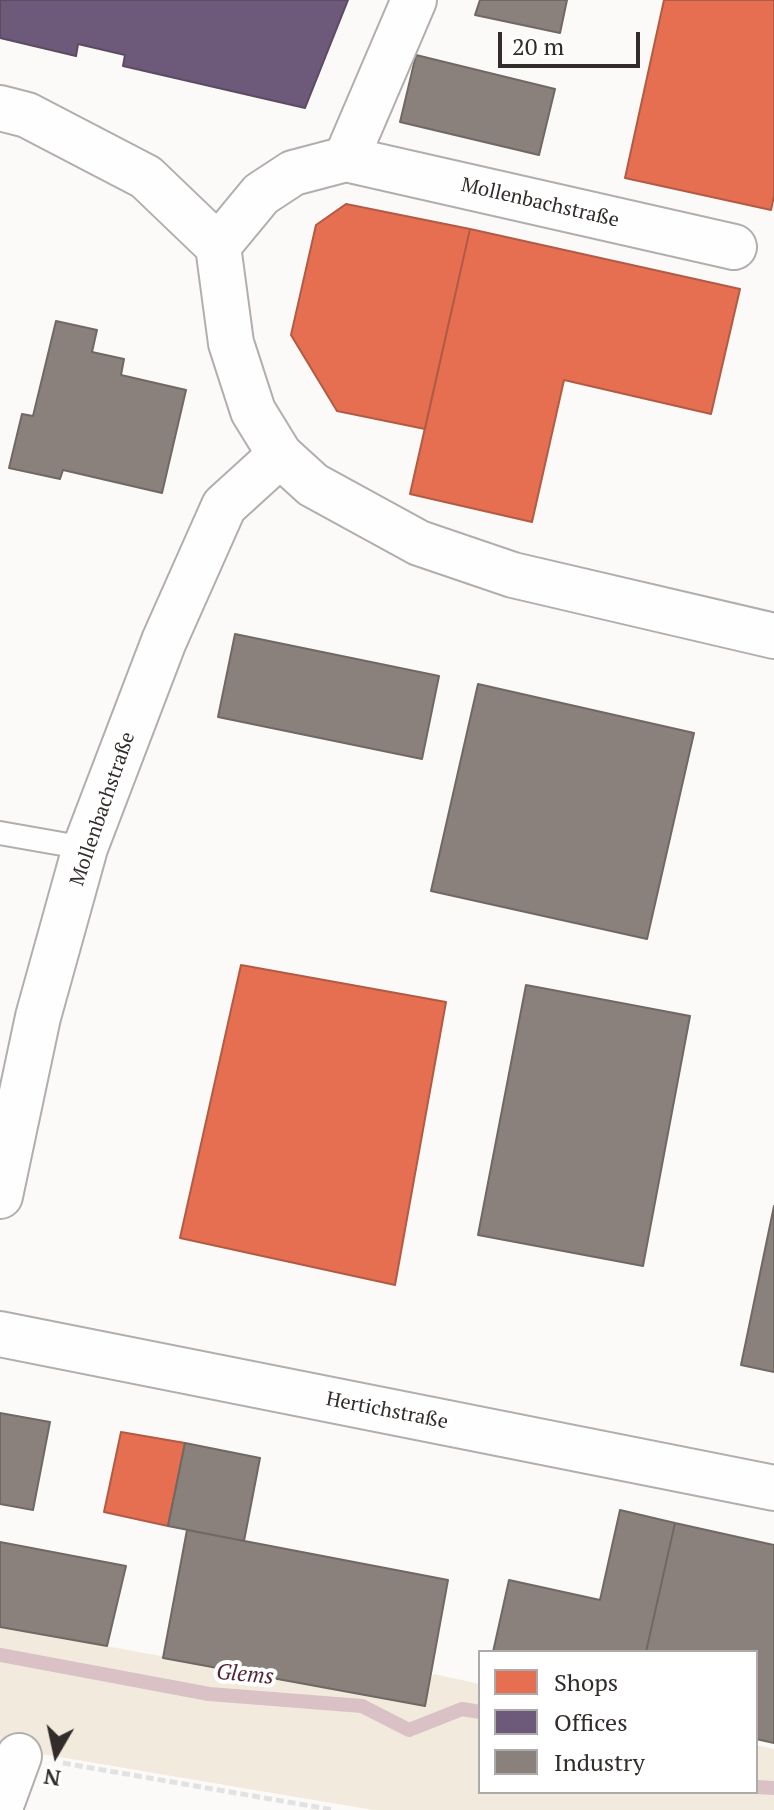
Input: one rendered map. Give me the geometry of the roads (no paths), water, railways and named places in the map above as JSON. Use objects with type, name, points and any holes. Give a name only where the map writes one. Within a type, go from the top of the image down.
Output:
[{"type":"street","points":[[346,159],[414,0]]},
{"type":"street","points":[[0,108],[27,115],[146,177],[218,246],[231,343],[253,411],[280,455],[313,485],[419,543],[513,575],[774,636]]},
{"type":"street","name":"Mollenbachstraße","points":[[218,246],[261,194],[293,173],[346,159],[734,247]]},
{"type":"street","name":"Mollenbachstraße","points":[[0,1196],[38,1017],[85,848],[164,641],[224,506],[280,455]]},
{"type":"street","name":"Hertichstraße","points":[[0,1334],[774,1488]]},
{"type":"street","points":[[0,1808],[10,1753]]},
{"type":"lane","points":[[0,833],[85,848]]},
{"type":"waterway","name":"Glems","points":[[0,1655],[209,1694],[362,1706],[409,1730],[462,1709],[478,1712]]},
{"type":"waterway","name":"Glems","points":[[758,1787],[774,1788]]}]
